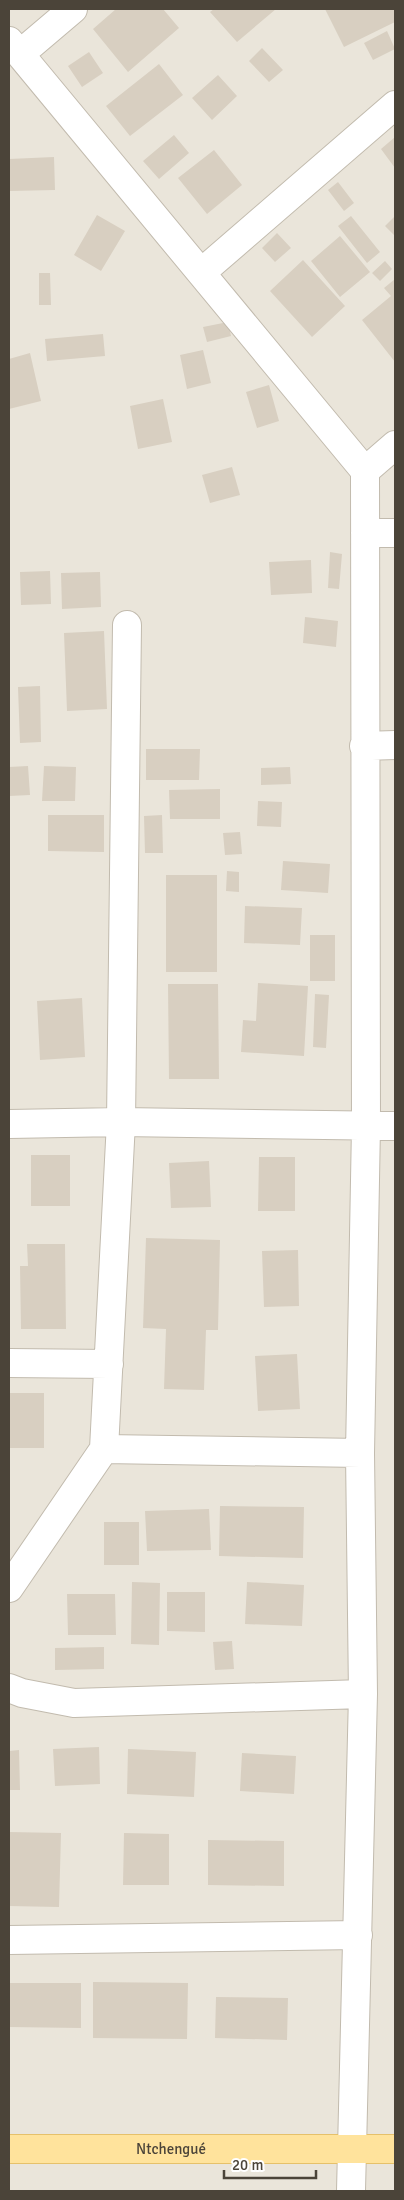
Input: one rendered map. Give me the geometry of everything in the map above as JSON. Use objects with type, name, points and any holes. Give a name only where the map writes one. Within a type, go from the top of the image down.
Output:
[{"type":"main road","name":"Ntchengué","points":[[9,2149],[395,2149]]},
{"type":"street","points":[[73,9],[14,47],[365,471],[366,1126],[360,1453],[363,1694],[351,2191]]},
{"type":"street","points":[[202,272],[395,105]]},
{"type":"street","points":[[365,471],[395,445]]},
{"type":"street","points":[[365,533],[395,533]]},
{"type":"street","points":[[9,1588],[104,1449],[121,1122],[127,625]]},
{"type":"street","points":[[364,746],[395,745]]},
{"type":"street","points":[[9,1124],[121,1122],[395,1126]]},
{"type":"street","points":[[9,1363],[109,1364]]},
{"type":"street","points":[[104,1449],[360,1453]]},
{"type":"street","points":[[9,1688],[22,1693],[74,1703],[363,1694]]},
{"type":"street","points":[[9,1940],[358,1935]]},
{"type":"shaded area","points":[[9,9],[395,9],[395,2191],[9,2191]]},
{"type":"building","points":[[116,9],[163,9],[179,28],[128,72],[93,29]]},
{"type":"building","points":[[214,9],[276,9],[237,42],[210,12]]},
{"type":"building","points":[[325,9],[395,9],[395,22],[344,47]]},
{"type":"building","points":[[387,31],[395,49],[373,60],[364,43]]},
{"type":"building","points":[[262,48],[283,70],[269,82],[249,61]]},
{"type":"building","points":[[89,52],[103,73],[82,87],[68,66]]},
{"type":"building","points":[[159,64],[183,95],[130,136],[106,106]]},
{"type":"building","points":[[218,75],[237,96],[212,120],[192,98]]},
{"type":"building","points":[[174,135],[189,153],[159,179],[143,161]]},
{"type":"building","points":[[395,137],[395,168],[381,149]]},
{"type":"building","points":[[214,150],[242,185],[207,214],[178,178]]},
{"type":"building","points":[[54,157],[55,190],[9,191],[9,159]]},
{"type":"building","points":[[338,182],[354,203],[344,211],[328,190]]},
{"type":"building","points":[[97,215],[125,231],[101,271],[74,255]]},
{"type":"building","points":[[351,216],[380,252],[367,263],[338,226]]},
{"type":"building","points":[[395,216],[395,236],[385,226]]},
{"type":"building","points":[[277,233],[291,248],[275,262],[262,248]]},
{"type":"building","points":[[340,236],[370,272],[340,297],[311,261]]},
{"type":"building","points":[[303,260],[345,306],[312,337],[270,291]]},
{"type":"building","points":[[385,261],[392,269],[380,281],[372,273]]},
{"type":"building","points":[[39,273],[50,273],[51,305],[39,305]]},
{"type":"building","points":[[395,279],[395,362],[362,320],[391,296],[384,288]]},
{"type":"building","points":[[228,322],[231,336],[207,342],[203,327]]},
{"type":"building","points":[[103,334],[105,356],[47,361],[45,339]]},
{"type":"building","points":[[203,350],[211,383],[187,389],[180,355]]},
{"type":"building","points":[[30,353],[41,401],[9,409],[9,359]]},
{"type":"building","points":[[269,385],[279,421],[257,428],[246,392]]},
{"type":"building","points":[[163,399],[172,442],[138,449],[130,406]]},
{"type":"building","points":[[232,467],[240,495],[210,503],[202,475]]},
{"type":"building","points":[[330,552],[342,554],[339,589],[328,588]]},
{"type":"building","points":[[311,560],[312,593],[271,595],[269,562]]},
{"type":"building","points":[[50,571],[51,604],[21,605],[20,572]]},
{"type":"building","points":[[100,572],[101,607],[62,609],[61,573]]},
{"type":"building","points":[[305,617],[338,621],[336,647],[303,643]]},
{"type":"building","points":[[104,631],[107,709],[67,711],[64,633]]},
{"type":"building","points":[[40,686],[41,742],[20,743],[18,687]]},
{"type":"building","points":[[146,749],[200,749],[199,780],[146,780]]},
{"type":"building","points":[[28,766],[30,795],[9,796],[9,767]]},
{"type":"building","points":[[44,766],[76,767],[75,801],[42,801]]},
{"type":"building","points":[[290,767],[291,784],[261,785],[261,768]]},
{"type":"building","points":[[220,789],[220,819],[170,819],[169,790]]},
{"type":"building","points":[[258,801],[282,802],[281,827],[257,826]]},
{"type":"building","points":[[48,815],[104,815],[104,852],[48,851]]},
{"type":"building","points":[[162,815],[163,853],[145,853],[144,816]]},
{"type":"building","points":[[240,832],[242,854],[225,855],[223,833]]},
{"type":"building","points":[[283,861],[330,864],[328,893],[281,890]]},
{"type":"building","points":[[227,871],[239,872],[239,892],[226,891]]},
{"type":"building","points":[[166,875],[217,875],[217,972],[166,972]]},
{"type":"building","points":[[245,906],[302,908],[300,945],[244,943]]},
{"type":"building","points":[[310,935],[335,935],[335,981],[310,981]]},
{"type":"building","points":[[258,983],[308,986],[304,1056],[241,1052],[243,1020],[256,1021]]},
{"type":"building","points":[[168,984],[218,984],[219,1079],[169,1079]]},
{"type":"building","points":[[315,994],[329,995],[326,1048],[313,1047]]},
{"type":"building","points":[[82,998],[85,1057],[40,1060],[37,1001]]},
{"type":"building","points":[[31,1155],[70,1155],[70,1206],[31,1206]]},
{"type":"building","points":[[259,1157],[295,1157],[295,1211],[258,1211]]},
{"type":"building","points":[[209,1161],[211,1207],[171,1208],[169,1163]]},
{"type":"building","points":[[146,1238],[220,1240],[218,1330],[206,1330],[204,1390],[164,1389],[166,1329],[143,1328]]},
{"type":"building","points":[[27,1244],[65,1244],[66,1329],[21,1329],[20,1266],[28,1266]]},
{"type":"building","points":[[298,1250],[299,1306],[264,1307],[262,1251]]},
{"type":"building","points":[[297,1354],[300,1409],[258,1411],[255,1356]]},
{"type":"building","points":[[9,1393],[44,1393],[44,1448],[9,1448]]},
{"type":"building","points":[[220,1506],[304,1507],[303,1558],[219,1556]]},
{"type":"building","points":[[209,1509],[211,1550],[147,1551],[145,1511]]},
{"type":"building","points":[[104,1522],[139,1522],[139,1565],[104,1565]]},
{"type":"building","points":[[132,1582],[160,1583],[159,1645],[131,1644]]},
{"type":"building","points":[[247,1582],[304,1585],[302,1626],[245,1624]]},
{"type":"building","points":[[167,1592],[205,1592],[205,1632],[167,1631]]},
{"type":"building","points":[[67,1594],[115,1594],[116,1635],[68,1635]]},
{"type":"building","points":[[232,1641],[234,1669],[215,1670],[213,1642]]},
{"type":"building","points":[[104,1647],[104,1669],[55,1670],[55,1648]]},
{"type":"building","points":[[99,1747],[100,1784],[55,1786],[53,1749]]},
{"type":"building","points":[[128,1749],[196,1752],[194,1797],[127,1794]]},
{"type":"building","points":[[19,1750],[20,1790],[9,1790],[9,1751]]},
{"type":"building","points":[[242,1753],[296,1756],[294,1794],[240,1791]]},
{"type":"building","points":[[9,1832],[61,1833],[59,1907],[9,1906]]},
{"type":"building","points":[[124,1833],[169,1834],[169,1885],[123,1885]]},
{"type":"building","points":[[208,1840],[284,1841],[284,1886],[208,1885]]},
{"type":"building","points":[[93,1982],[188,1983],[187,2039],[93,2038]]},
{"type":"building","points":[[9,1983],[81,1983],[81,2028],[9,2027]]},
{"type":"building","points":[[216,1997],[288,1998],[287,2040],[215,2038]]}]
